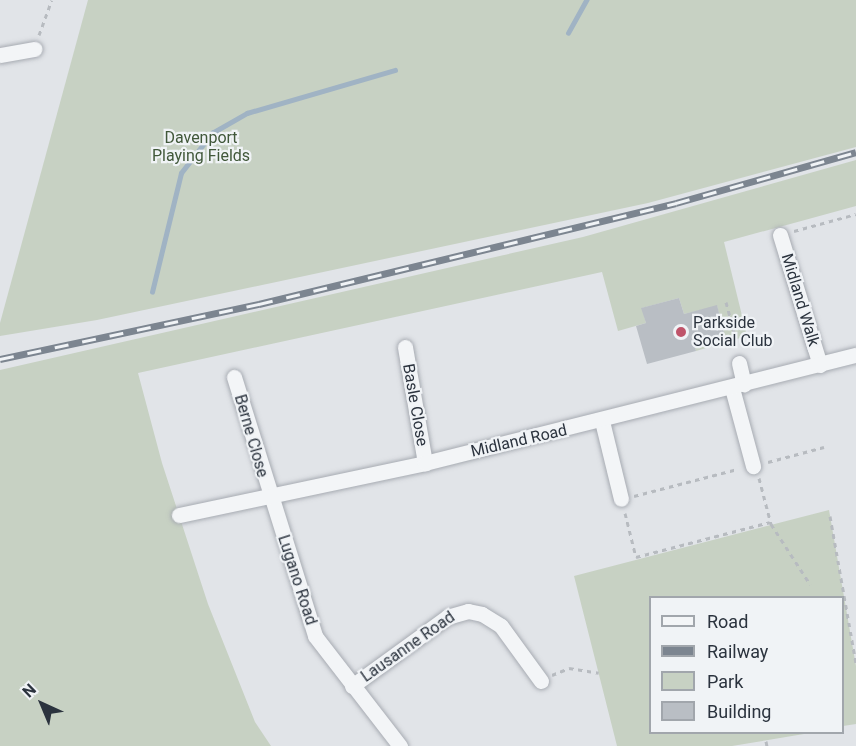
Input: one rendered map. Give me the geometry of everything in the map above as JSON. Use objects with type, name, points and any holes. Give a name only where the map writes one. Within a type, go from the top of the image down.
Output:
[{"type":"street","points":[[0,56],[34,49]]},
{"type":"street","name":"Midland Walk","points":[[780,235],[820,364]]},
{"type":"street","name":"Basle Close","points":[[405,347],[425,463]]},
{"type":"street","name":"Midland Road","points":[[179,515],[425,463],[602,421],[856,355]]},
{"type":"street","points":[[739,363],[738,386],[754,465]]},
{"type":"street","name":"Berne Close","points":[[234,377],[269,495]]},
{"type":"street","points":[[602,421],[621,499]]},
{"type":"street","name":"Lugano Road","points":[[269,495],[315,636],[400,746]]},
{"type":"street","name":"Lausanne Road","points":[[352,686],[447,617],[468,611],[482,614],[501,626],[541,681]]},
{"type":"path","points":[[34,49],[52,0]]},
{"type":"path","points":[[780,235],[856,214]]},
{"type":"path","points":[[726,302],[736,339]]},
{"type":"path","points":[[770,522],[636,557],[621,499],[824,447]]},
{"type":"path","points":[[754,465],[770,522],[810,584]]},
{"type":"path","points":[[830,516],[856,663]]},
{"type":"path","points":[[541,681],[569,668],[599,673]]},
{"type":"path","points":[[766,741],[767,746]]},
{"type":"green space","name":"Davenport Playing Fields","points":[[88,0],[856,0],[856,147],[648,203],[97,320],[0,336],[0,323]]},
{"type":"green space","points":[[856,160],[856,206],[724,242],[747,336],[696,351],[693,342],[724,333],[717,306],[684,314],[679,298],[642,308],[646,323],[618,331],[602,272],[138,373],[162,463],[208,604],[255,722],[271,746],[0,746],[0,370],[583,237]]},
{"type":"green space","points":[[829,510],[844,596],[649,596],[649,734],[804,734],[732,746],[617,746],[574,576]]},
{"type":"green space","points":[[844,597],[856,666],[856,724],[844,726]]},
{"type":"building","name":"Parkside Social Club","points":[[679,298],[684,314],[717,305],[724,333],[693,342],[696,351],[647,364],[636,326],[646,323],[641,308]]},
{"type":"waterway","points":[[568,33],[586,0]]},
{"type":"waterway","points":[[152,292],[181,173],[212,133],[247,113],[395,70]]},
{"type":"railway","points":[[0,359],[259,304],[676,203],[856,152]]},
{"type":"place","name":"Parkside Social Club","points":[[681,332]]}]
